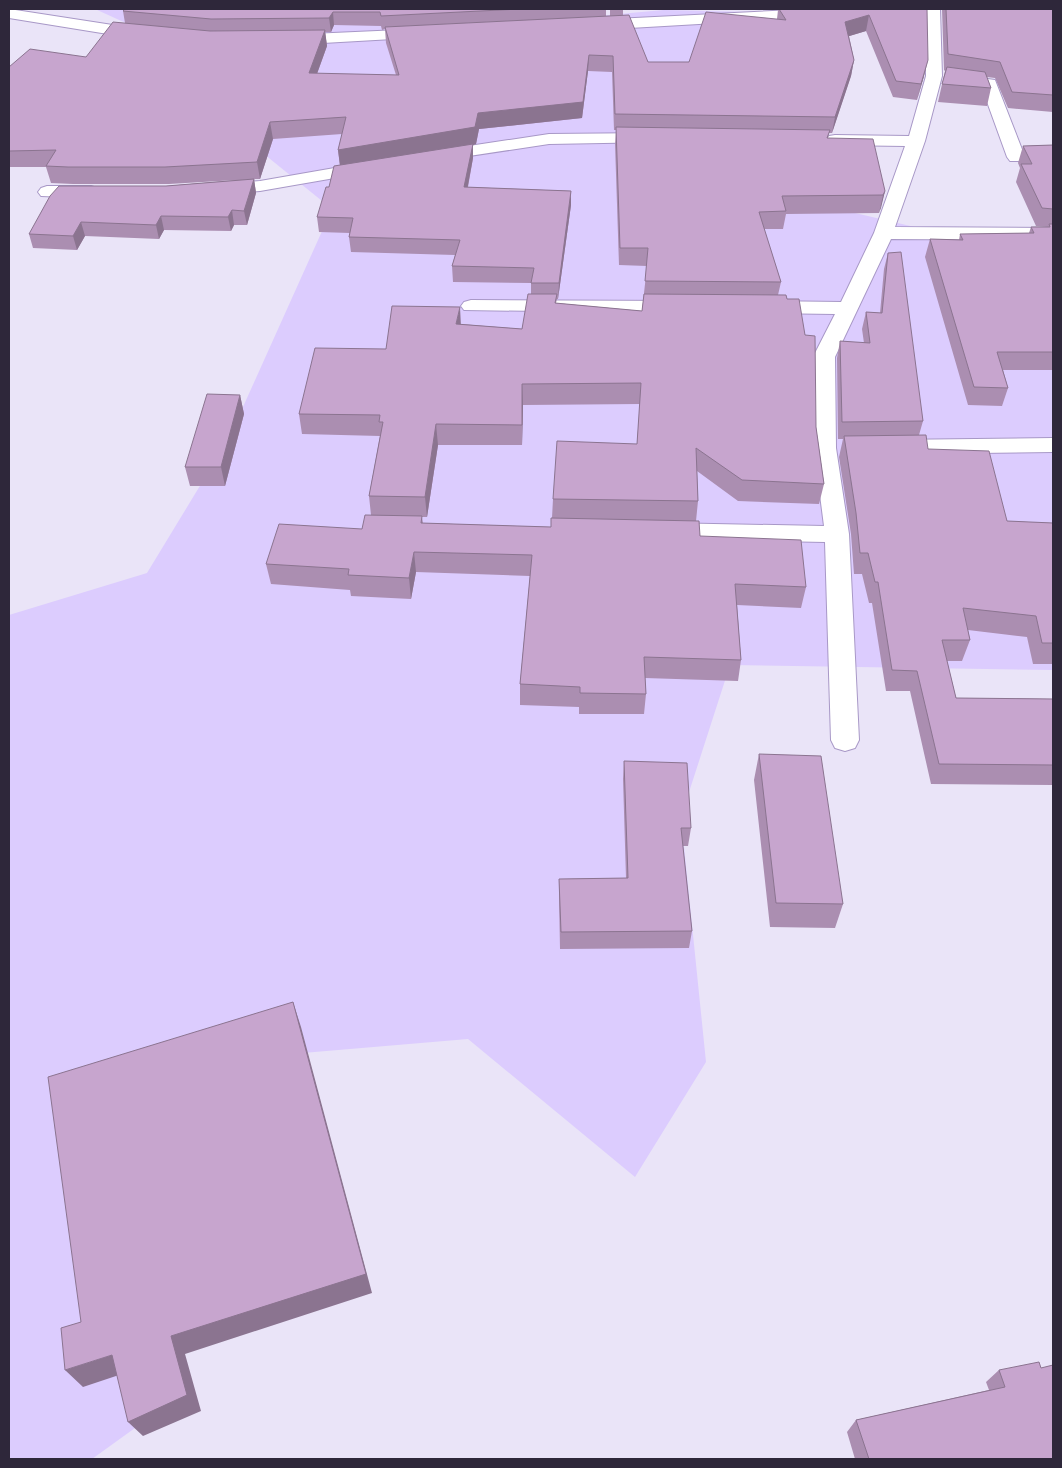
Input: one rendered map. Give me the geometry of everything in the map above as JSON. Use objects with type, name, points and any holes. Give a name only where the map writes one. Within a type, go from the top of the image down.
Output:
[{"type":"street","points":[[845,740],[837,534],[845,447],[824,357],[884,233],[916,141],[934,76],[932,9]]},
{"type":"street","points":[[9,13],[156,36]]},
{"type":"street","points":[[583,26],[831,13]]},
{"type":"street","points":[[272,40],[438,34]]},
{"type":"street","points":[[934,76],[989,84],[1016,157]]},
{"type":"street","points":[[422,158],[548,139],[671,138]]},
{"type":"street","points":[[818,140],[916,141]]},
{"type":"street","points":[[205,190],[260,186],[383,165]]},
{"type":"street","points":[[47,192],[112,192]]},
{"type":"street","points":[[884,233],[1053,234]]},
{"type":"street","points":[[471,306],[698,307]]},
{"type":"street","points":[[748,307],[847,308]]},
{"type":"street","points":[[845,447],[1053,445]]},
{"type":"street","points":[[638,531],[837,534]]},
{"type":"shaded area","points":[[95,9],[456,9],[497,25],[664,10],[754,12],[804,201],[987,244],[1053,277],[1053,670],[730,665],[681,817],[706,1062],[635,1177],[468,1039],[291,1054],[135,1428],[92,1459],[9,1459],[9,615],[147,573],[229,438],[332,209],[223,121],[150,34]]},
{"type":"building","points":[[125,9],[520,9],[381,16],[380,12],[333,12],[329,18],[211,19],[123,11]]},
{"type":"building","points":[[779,9],[927,9],[928,60],[921,84],[896,81],[869,15],[845,22],[854,60],[835,117],[615,114],[613,56],[589,55],[583,102],[478,113],[475,127],[338,150],[346,117],[270,122],[257,162],[165,167],[68,167],[46,166],[56,150],[9,151],[9,67],[30,49],[86,57],[113,22],[210,31],[325,30],[309,73],[399,75],[385,27],[629,15],[648,62],[689,62],[706,12],[786,20]]},
{"type":"building","points":[[946,9],[1053,9],[1053,95],[1012,92],[1000,62],[948,54]]},
{"type":"building","points":[[947,67],[985,72],[991,88],[942,84]]},
{"type":"building","points":[[616,127],[830,130],[827,138],[873,139],[885,191],[883,195],[782,196],[786,211],[759,212],[781,282],[645,281],[648,248],[620,248]]},
{"type":"building","points":[[473,144],[464,187],[571,191],[559,283],[531,283],[534,268],[452,266],[460,240],[349,237],[353,218],[317,217],[326,187],[329,187],[334,166]]},
{"type":"building","points":[[1053,145],[1053,209],[1042,208],[1021,164],[1032,164],[1023,146]]},
{"type":"building","points":[[254,179],[244,211],[232,210],[228,217],[161,216],[156,225],[81,222],[73,236],[29,234],[50,196],[59,186],[166,186]]},
{"type":"building","points":[[1049,224],[1053,224],[1053,352],[997,352],[1008,388],[974,387],[930,239],[963,240],[960,234],[1034,233],[1031,227],[1050,227]]},
{"type":"building","points":[[901,252],[923,421],[842,422],[840,341],[870,343],[866,312],[882,313],[888,253]]},
{"type":"building","points":[[528,294],[557,294],[555,303],[642,311],[644,294],[786,295],[787,299],[799,299],[805,335],[815,336],[816,427],[824,484],[742,480],[696,448],[698,501],[553,499],[557,441],[637,444],[641,383],[522,384],[522,425],[436,424],[425,497],[369,496],[383,422],[379,422],[380,415],[299,414],[315,348],[386,349],[392,306],[460,307],[456,324],[522,329]]},
{"type":"building","points":[[207,394],[240,395],[221,467],[185,467]]},
{"type":"building","points":[[926,435],[928,449],[989,451],[1007,521],[1053,523],[1053,643],[1042,643],[1036,616],[963,608],[970,640],[942,640],[956,698],[1053,699],[1053,765],[939,764],[917,671],[892,670],[878,582],[875,582],[868,553],[860,553],[844,436]]},
{"type":"building","points":[[365,515],[422,516],[421,523],[551,527],[551,518],[699,521],[700,536],[801,540],[806,587],[735,584],[741,660],[644,657],[646,694],[580,693],[580,687],[520,684],[532,555],[414,552],[409,578],[348,575],[349,569],[266,564],[279,524],[362,529]]},
{"type":"building","points":[[759,754],[821,756],[843,904],[776,903]]},
{"type":"building","points":[[624,761],[687,763],[691,828],[681,828],[692,931],[561,932],[559,879],[628,878]]},
{"type":"building","points":[[293,1002],[366,1274],[171,1336],[187,1395],[128,1422],[112,1355],[65,1370],[61,1328],[81,1322],[48,1077]]},
{"type":"building","points":[[1039,1362],[1041,1368],[1053,1365],[1053,1459],[869,1459],[856,1420],[1005,1387],[999,1370]]}]
